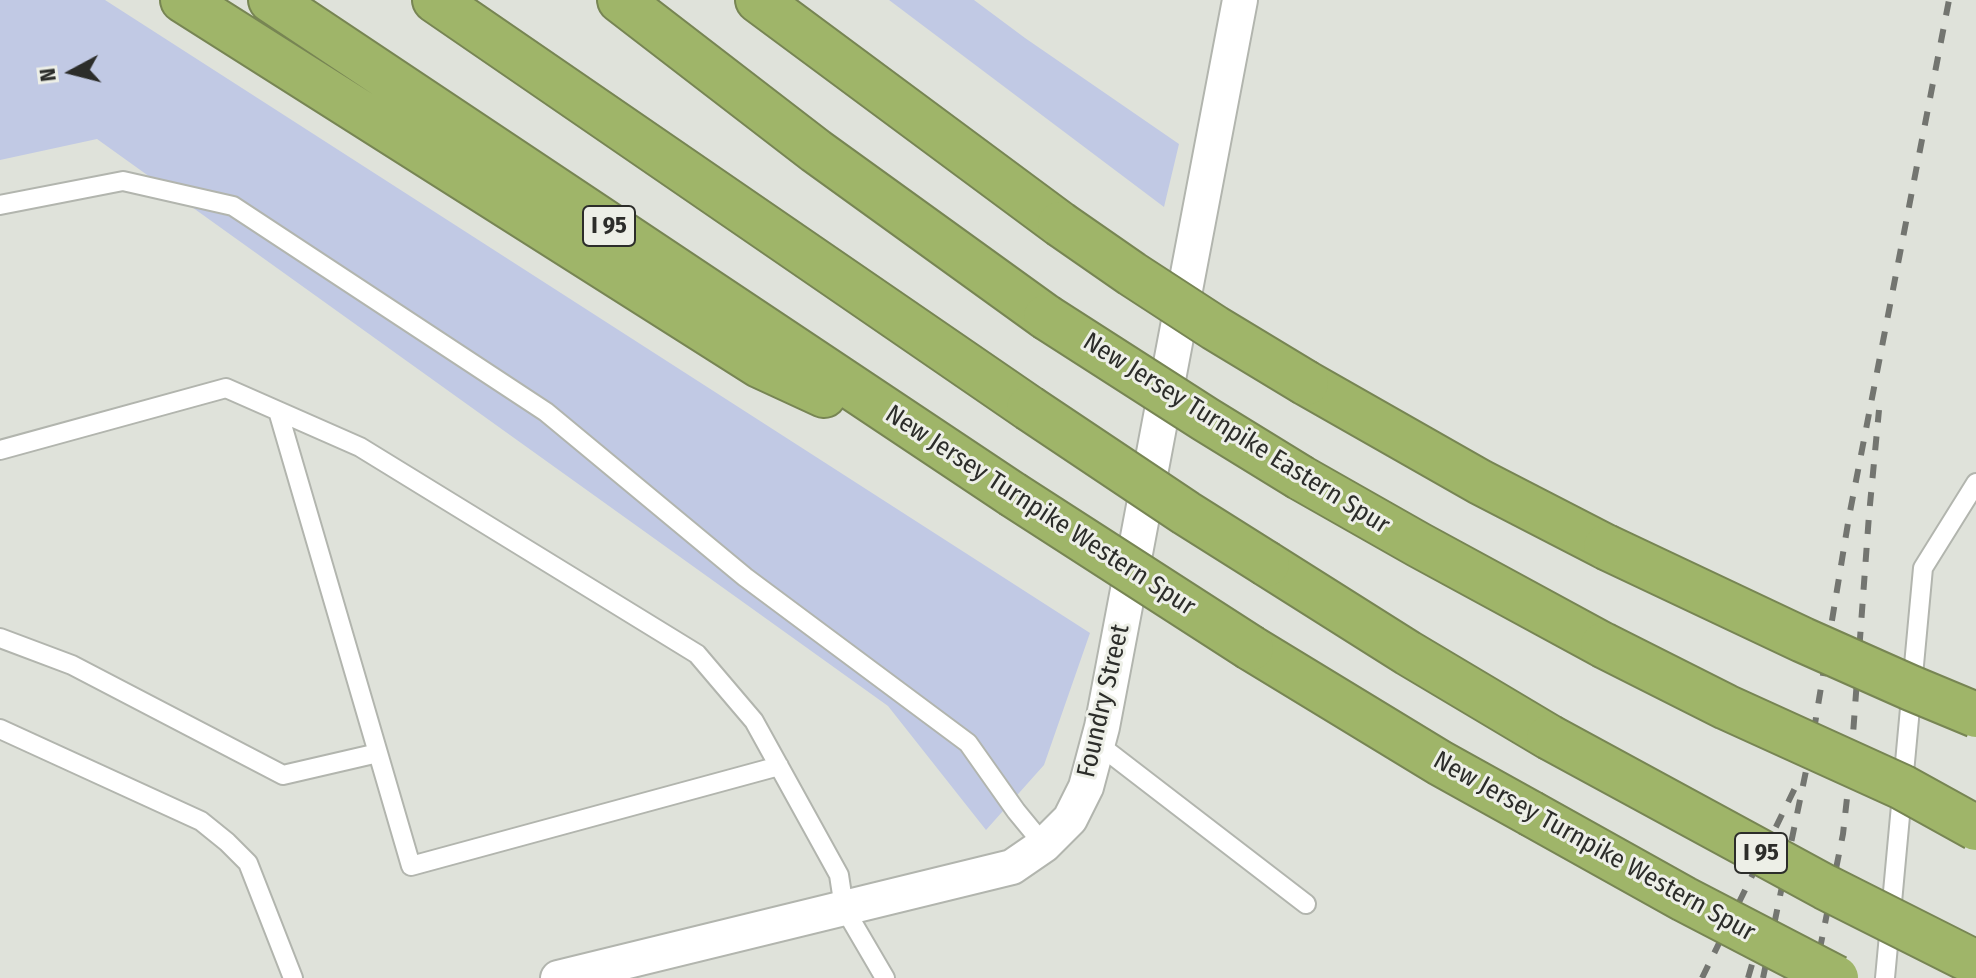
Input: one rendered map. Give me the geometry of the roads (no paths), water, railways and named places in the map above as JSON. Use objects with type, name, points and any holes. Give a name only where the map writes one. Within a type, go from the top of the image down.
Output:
[{"type":"highway","points":[[183,0],[759,365],[947,452]]},
{"type":"highway","name":"New Jersey Turnpike Western Spur","points":[[271,0],[947,452],[1251,648],[1427,755],[1684,899],[1836,978]]},
{"type":"highway","name":"I 95","points":[[435,0],[1029,408],[1186,513],[1408,653],[1549,737],[1825,887],[1976,963]]},
{"type":"highway","name":"New Jersey Turnpike Eastern Spur","points":[[620,0],[861,184],[1046,317],[1301,478],[1603,645],[1726,707],[1902,787],[1976,828]]},
{"type":"highway","points":[[758,0],[1060,224],[1215,328],[1306,383],[1480,482],[1606,547],[1803,640],[1976,715]]},
{"type":"highway","name":"New Jersey Turnpike Eastern Spur","points":[[1902,787],[1976,809]]},
{"type":"street","name":"Foundry Street","points":[[558,978],[1012,867],[1044,845],[1070,819],[1086,787],[1098,744],[1240,0]]},
{"type":"lane","points":[[0,205],[123,181],[233,206],[546,412],[745,577],[968,743],[1044,845]]},
{"type":"lane","points":[[0,450],[226,388],[360,447],[697,654],[754,721],[839,875],[844,908],[885,978]]},
{"type":"lane","points":[[278,411],[411,866],[779,766]]},
{"type":"lane","points":[[1885,978],[1923,568],[1976,483]]},
{"type":"lane","points":[[0,638],[72,665],[283,775],[378,753]]},
{"type":"lane","points":[[0,729],[201,821],[227,842],[248,863],[293,978]]},
{"type":"lane","points":[[1098,744],[1306,904]]},
{"type":"railway","points":[[1763,978],[1812,742],[1849,517],[1949,0]]},
{"type":"railway","points":[[1814,978],[1843,834],[1879,410]]},
{"type":"railway","points":[[1702,978],[1795,788]]},
{"type":"railway","points":[[1748,978],[1757,947]]}]
